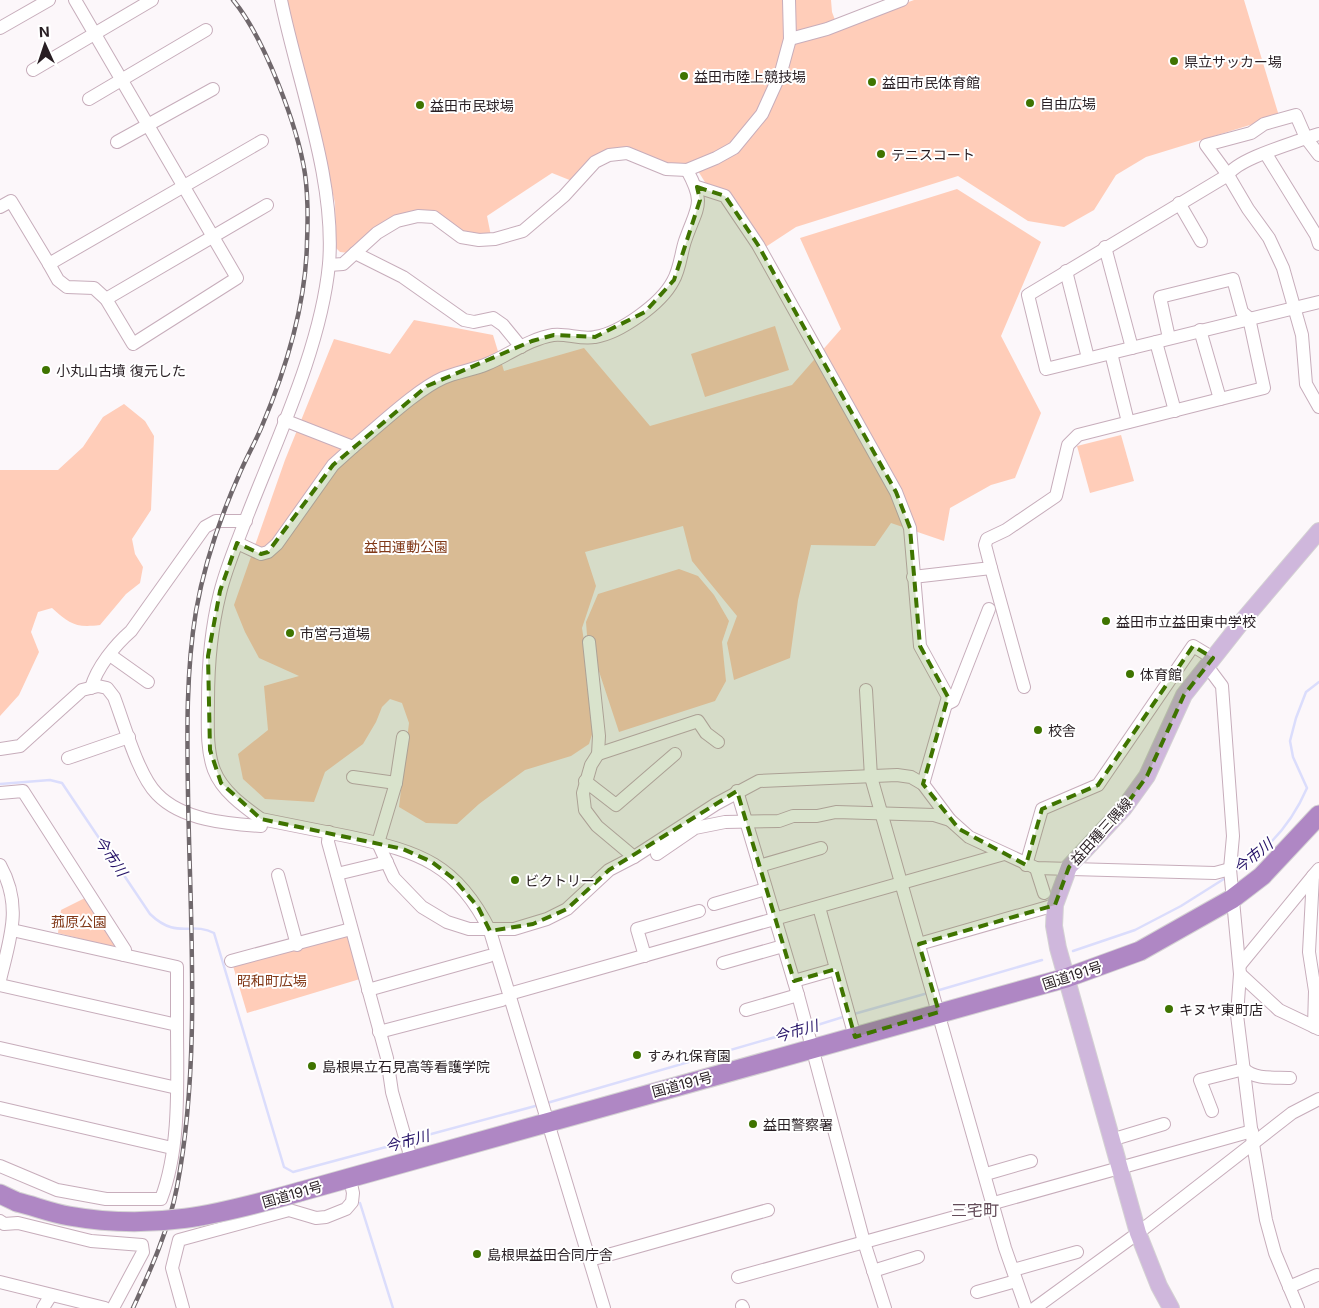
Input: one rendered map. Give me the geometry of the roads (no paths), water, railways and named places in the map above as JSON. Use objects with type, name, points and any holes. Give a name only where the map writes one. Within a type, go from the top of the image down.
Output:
[{"type":"highway","name":"国道191号","points":[[8,1198],[67,1216],[115,1222],[152,1223],[195,1219],[412,1162],[549,1121],[1066,978],[1140,951],[1232,899],[1262,876],[1319,815]]},
{"type":"main road","name":"益田種三隅線","points":[[1171,1308],[1150,1266],[1138,1233],[1111,1140],[1066,978],[1054,926],[1055,905],[1069,867],[1124,808],[1147,776],[1184,695],[1319,531]]},
{"type":"main road","name":"益田種三隅線","points":[[1150,1266],[1177,1308]]},
{"type":"street","points":[[0,28],[49,0]]},
{"type":"street","points":[[0,207],[11,201],[58,280],[67,287],[94,288],[106,299],[133,344],[237,278],[75,0]]},
{"type":"street","points":[[33,70],[152,0]]},
{"type":"street","points":[[281,0],[326,192],[331,225],[329,265],[318,324],[220,591],[208,656],[208,732],[213,768],[220,782],[246,808],[261,819],[403,849],[424,859],[454,879],[478,907],[490,931],[505,997],[549,1121],[604,1308]]},
{"type":"street","points":[[329,265],[343,264],[377,232],[397,221],[418,216],[434,217],[461,238],[495,239],[523,231],[564,196],[595,162],[609,155],[627,153],[666,169],[687,170],[709,162],[734,148],[762,114],[781,72],[790,39],[790,0]]},
{"type":"street","points":[[790,39],[827,29],[902,0]]},
{"type":"street","points":[[89,99],[206,30]]},
{"type":"street","points":[[117,142],[213,89]]},
{"type":"street","points":[[1319,155],[1306,138],[1296,115],[1264,124],[1251,133],[1206,145],[1228,174],[1248,209],[1269,238],[1283,268],[1296,307],[1302,335],[1306,384],[1319,407]]},
{"type":"street","points":[[1319,134],[1266,154],[1231,170],[1228,174],[1028,295],[1046,369],[1319,302]]},
{"type":"street","points":[[49,264],[262,141]]},
{"type":"street","points":[[1266,154],[1316,235],[1319,244]]},
{"type":"street","points":[[237,543],[261,554],[268,552],[277,544],[333,465],[428,386],[554,335],[595,337],[617,328],[645,312],[662,296],[674,280],[682,249],[700,200],[697,187],[687,170]]},
{"type":"street","points":[[697,187],[724,196],[748,230],[896,492],[910,528],[920,646],[941,681],[948,697],[923,784]]},
{"type":"street","points":[[1179,203],[1201,241]]},
{"type":"street","points":[[106,299],[267,204]]},
{"type":"street","points":[[1105,247],[1132,348]]},
{"type":"street","points":[[355,253],[403,277],[464,320],[474,322],[493,318],[503,325],[521,347]]},
{"type":"street","points":[[1066,271],[1088,358]]},
{"type":"street","points":[[1024,687],[985,544],[987,539],[1006,530],[1056,496],[1068,445],[1078,435],[1264,388],[1249,318],[1242,312],[1232,279],[1160,297],[1169,338]]},
{"type":"street","points":[[1200,330],[1220,399]]},
{"type":"street","points":[[1156,342],[1174,411]]},
{"type":"street","points":[[1111,353],[1128,422]]},
{"type":"street","points":[[284,420],[353,447]]},
{"type":"street","points":[[91,688],[93,678],[119,642],[131,631],[205,527],[216,521],[246,521]]},
{"type":"street","points":[[913,578],[991,568]]},
{"type":"street","points":[[947,704],[953,701],[989,609]]},
{"type":"street","points":[[589,642],[599,736],[598,754],[591,765],[583,793],[585,810],[597,826],[634,857]]},
{"type":"street","points":[[1044,893],[1031,866],[1042,809],[1098,786],[1193,646],[1210,662],[1222,686],[1234,836],[1230,869],[1240,969],[1238,1015],[1253,1144],[1266,1220],[1275,1253],[1298,1308]]},
{"type":"street","points":[[110,655],[148,682]]},
{"type":"street","points":[[0,748],[20,746],[76,695],[98,686],[107,688],[114,697],[150,785],[158,794],[173,806],[210,820],[239,825],[261,826],[261,819]]},
{"type":"street","points":[[866,690],[871,777],[994,1204],[1026,1308]]},
{"type":"street","points":[[598,754],[698,721],[706,733],[718,742]]},
{"type":"street","points":[[403,736],[396,783],[378,843],[394,878],[422,906],[447,922],[462,927],[490,931],[514,929],[533,924],[567,909],[609,870],[634,857],[737,791],[759,781],[911,777],[923,784],[950,820],[970,837],[1031,866],[1215,873],[1230,869]]},
{"type":"street","points":[[68,758],[129,737]]},
{"type":"street","points":[[586,782],[616,805],[675,754]]},
{"type":"street","points":[[353,777],[396,783]]},
{"type":"street","points":[[0,793],[23,791],[124,950],[124,955]]},
{"type":"street","points":[[737,791],[794,981],[864,1242],[885,1308]]},
{"type":"street","points":[[657,854],[695,828],[725,822],[778,821],[794,816],[817,816],[836,812],[934,815],[950,820]]},
{"type":"street","points":[[329,832],[328,842],[386,1058],[392,1092],[412,1162]]},
{"type":"street","points":[[759,866],[821,848]]},
{"type":"street","points":[[379,1032],[1004,854]]},
{"type":"street","points":[[337,874],[387,862]]},
{"type":"street","points":[[0,865],[11,891],[14,910],[12,930],[0,980]]},
{"type":"street","points":[[1240,969],[1316,872]]},
{"type":"street","points":[[1240,969],[1279,1010],[1316,1028],[1315,991],[1309,952],[1316,872]]},
{"type":"street","points":[[278,875],[297,945]]},
{"type":"street","points":[[714,904],[766,889]]},
{"type":"street","points":[[919,944],[1055,905]]},
{"type":"street","points":[[819,907],[855,1037]]},
{"type":"street","points":[[646,956],[638,929],[699,911]]},
{"type":"street","points":[[231,961],[297,945],[351,929]]},
{"type":"street","points":[[0,1166],[58,1190],[106,1199],[161,1199],[166,1187],[177,1117],[177,967],[12,930]]},
{"type":"street","points":[[723,963],[783,946]]},
{"type":"street","points":[[368,990],[489,956]]},
{"type":"street","points":[[794,981],[836,968]]},
{"type":"street","points":[[0,985],[177,1025]]},
{"type":"street","points":[[746,1010],[798,995]]},
{"type":"street","points":[[0,1048],[177,1088]]},
{"type":"street","points":[[1244,1069],[1249,1074],[1256,1076],[1290,1078]]},
{"type":"street","points":[[1212,1110],[1200,1080],[1244,1069]]},
{"type":"street","points":[[1036,1308],[1138,1233],[1292,1113],[1319,1099]]},
{"type":"street","points":[[0,1108],[172,1148]]},
{"type":"street","points":[[1111,1140],[1164,1124]]},
{"type":"street","points":[[738,1277],[991,1207],[994,1204],[1252,1130]]},
{"type":"street","points":[[986,1174],[1031,1161]]},
{"type":"street","points":[[183,1308],[172,1268],[179,1240],[288,1210],[316,1218],[332,1214],[346,1209],[352,1202],[353,1193],[350,1179]]},
{"type":"street","points":[[590,1260],[768,1210]]},
{"type":"street","points":[[0,1221],[4,1224],[18,1223],[91,1241],[142,1245],[143,1252],[113,1308]]},
{"type":"street","points":[[977,1292],[1015,1275],[1077,1252]]},
{"type":"street","points":[[873,1271],[918,1257]]},
{"type":"street","points":[[1288,1287],[1317,1275]]},
{"type":"street","points":[[0,1282],[106,1308]]},
{"type":"street","points":[[43,1308],[51,1295]]},
{"type":"waterway","name":"今市川","points":[[1234,872],[1257,855],[1277,836],[1294,813],[1307,788],[1293,757],[1290,741],[1306,692],[1319,682]]},
{"type":"waterway","name":"今市川","points":[[0,784],[50,780],[62,783],[150,914],[168,926],[206,930],[214,933],[284,1167],[293,1172],[401,1143]]},
{"type":"waterway","name":"今市川","points":[[1073,951],[1135,930],[1181,906],[1227,877]]},
{"type":"waterway","name":"今市川","points":[[936,991],[1042,960]]},
{"type":"waterway","name":"今市川","points":[[854,1014],[928,993]]},
{"type":"waterway","name":"今市川","points":[[811,1027],[846,1016]]},
{"type":"waterway","name":"今市川","points":[[547,1103],[803,1029]]},
{"type":"waterway","name":"今市川","points":[[409,1140],[539,1105]]},
{"type":"waterway","points":[[360,1203],[393,1308]]},
{"type":"railway","points":[[133,1308],[159,1249],[174,1203],[189,1091],[192,1041],[192,941],[187,725],[190,656],[196,611],[203,576],[219,525],[232,491],[262,426],[287,359],[299,312],[306,265],[307,191],[295,132],[268,59],[245,16],[233,0]]},
{"type":"place","name":"県立サッカー場","points":[[1174,61]]},
{"type":"place","name":"益田市陸上競技場","points":[[684,76]]},
{"type":"place","name":"益田市民体育館","points":[[872,82]]},
{"type":"place","name":"自由広場","points":[[1030,103]]},
{"type":"place","name":"益田市民球場","points":[[420,105]]},
{"type":"place","name":"テニスコート","points":[[881,154]]},
{"type":"place","name":"小丸山古墳 復元した","points":[[46,370]]},
{"type":"place","name":"益田市立益田東中学校","points":[[1106,621]]},
{"type":"place","name":"市営弓道場","points":[[290,633]]},
{"type":"place","name":"体育館","points":[[1130,674]]},
{"type":"place","name":"校舎","points":[[1038,730]]},
{"type":"place","name":"ビクトリー","points":[[515,880]]},
{"type":"place","name":"キヌヤ東町店","points":[[1169,1009]]},
{"type":"place","name":"すみれ保育園","points":[[637,1055]]},
{"type":"place","name":"島根県立石見高等看護学院","points":[[312,1066]]},
{"type":"place","name":"益田警察署","points":[[753,1124]]},
{"type":"place","name":"島根県益田合同庁舎","points":[[477,1254]]},
{"type":"district","name":"三宅町","points":[[975,1210]]},
{"type":"park label","name":"益田運動公園","points":[[406,546]]},
{"type":"park label","name":"菰原公園","points":[[79,921]]},
{"type":"park label","name":"昭和町広場","points":[[272,980]]}]
